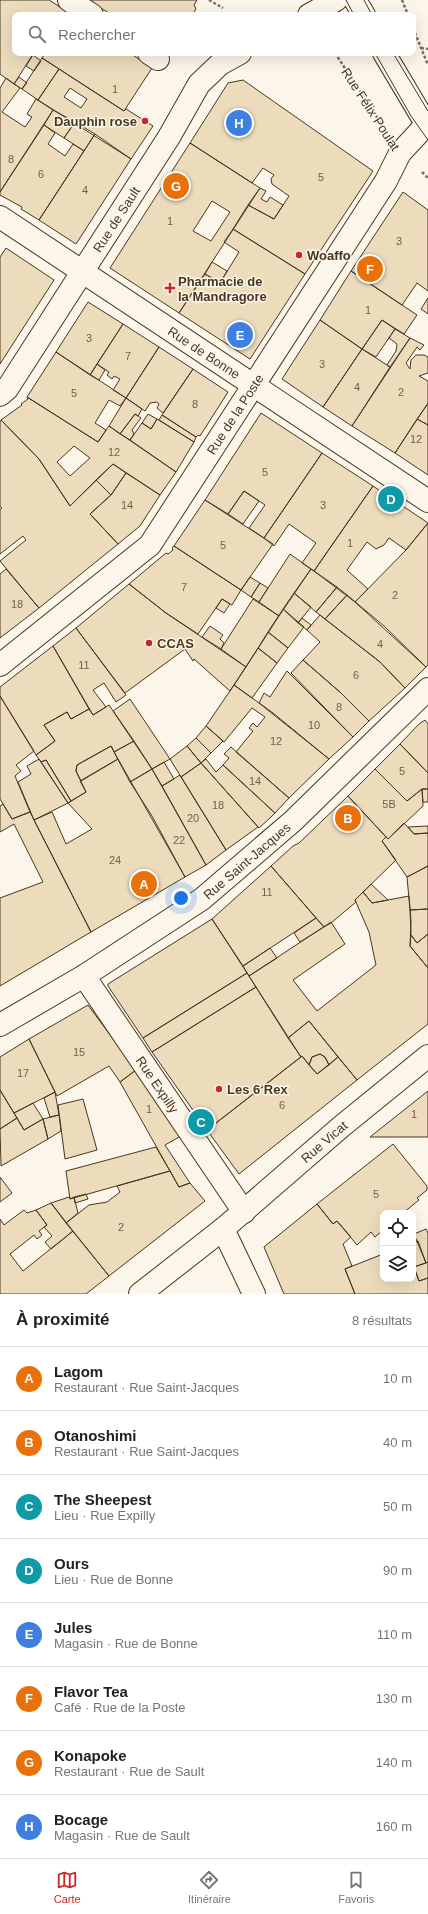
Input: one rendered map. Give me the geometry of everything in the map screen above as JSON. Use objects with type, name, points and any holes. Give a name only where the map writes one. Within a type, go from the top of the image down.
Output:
[{"type":"street","points":[[69,0],[87,12]]},
{"type":"street","points":[[314,12],[336,0]]},
{"type":"street","points":[[355,0],[362,12]]},
{"type":"street","name":"Rue de Sault","points":[[0,395],[7,389],[83,272],[169,137],[199,84],[220,64],[235,56]]},
{"type":"street","points":[[386,56],[427,126]]},
{"type":"street","name":"Rue de la Poste","points":[[0,665],[150,545],[386,181],[400,153],[427,126]]},
{"type":"street","name":"Rue de Bonne","points":[[0,217],[428,501]]},
{"type":"street","name":"Rue Saint-Jacques","points":[[0,1025],[84,976],[202,899],[293,821],[428,690]]},
{"type":"street","name":"Rue Expilly","points":[[84,976],[244,1212]]},
{"type":"street","name":"Rue Vicat","points":[[140,1294],[244,1212],[342,1126],[428,1056]]},
{"type":"street","points":[[223,1229],[254,1294]]},
{"type":"path","points":[[209,0],[223,8]]},
{"type":"path","points":[[402,0],[407,12]]},
{"type":"path","points":[[416,36],[428,65]]},
{"type":"path","points":[[421,48],[428,49]]},
{"type":"path","name":"Rue Félix Poulat","points":[[337,56],[400,153],[428,178]]},
{"type":"building","points":[[0,0],[49,0],[68,12],[12,12],[12,56],[32,56],[14,84],[0,74]]},
{"type":"building","points":[[88,0],[197,0],[194,5],[196,9],[194,12],[107,12]]},
{"type":"building","points":[[32,56],[41,61],[34,71],[26,66]]},
{"type":"building","points":[[43,56],[134,56],[152,68],[124,111],[42,58]]},
{"type":"building","points":[[42,58],[59,69],[38,100],[22,89]]},
{"type":"building","points":[[59,69],[124,111],[126,109],[153,126],[131,159],[38,100]],"holes":[[[70,88],[87,99],[81,108],[64,97]]]},
{"type":"building","points":[[19,77],[27,83],[22,89],[14,84]]},
{"type":"building","points":[[6,78],[20,88],[2,112],[25,127],[32,117],[27,114],[36,99],[53,110],[0,192],[0,88]]},
{"type":"building","points":[[243,80],[373,171],[305,274],[233,229],[248,205],[274,219],[289,196],[272,184],[271,179],[274,175],[263,168],[252,183],[190,143],[228,83]]},
{"type":"building","points":[[53,110],[75,122],[64,138],[44,125]]},
{"type":"building","points":[[75,122],[95,134],[84,151],[64,138]]},
{"type":"building","points":[[44,125],[55,133],[48,144],[65,156],[73,144],[84,151],[39,220],[21,209],[22,207],[0,195],[0,192]]},
{"type":"building","points":[[95,134],[131,159],[76,244],[39,220]]},
{"type":"building","points":[[190,143],[260,188],[179,313],[110,268]],"holes":[[[212,201],[230,212],[211,241],[193,231]]]},
{"type":"building","points":[[260,188],[266,191],[261,199],[267,202],[270,197],[283,205],[274,219],[248,205]]},
{"type":"building","points":[[403,192],[428,210],[428,291],[417,283],[402,305],[351,271]]},
{"type":"building","points":[[233,229],[305,274],[250,359],[179,313],[205,274],[220,283],[239,252],[224,242]]},
{"type":"building","points":[[6,248],[54,280],[0,364],[0,257]]},
{"type":"building","points":[[212,262],[227,271],[220,283],[205,274]]},
{"type":"building","points":[[351,271],[417,315],[404,334],[382,320],[362,349],[320,320]]},
{"type":"building","points":[[428,298],[428,314],[421,309]]},
{"type":"building","points":[[88,302],[123,324],[90,375],[56,352]]},
{"type":"building","points":[[320,320],[362,349],[323,407],[282,379]]},
{"type":"building","points":[[382,320],[395,329],[376,357],[362,349]]},
{"type":"building","points":[[123,324],[159,347],[126,398],[113,390],[120,379],[114,376],[112,379],[107,375],[109,372],[97,364]]},
{"type":"building","points":[[395,329],[410,338],[390,367],[387,365],[396,351],[397,344],[389,338]]},
{"type":"building","points":[[410,338],[424,345],[420,350],[417,347],[406,363],[410,369],[411,360],[416,355],[424,355],[428,357],[428,373],[419,376],[428,381],[428,403],[395,453],[352,426]]},
{"type":"building","points":[[159,347],[193,369],[163,413],[157,408],[159,404],[157,402],[150,403],[145,411],[126,398]]},
{"type":"building","points":[[362,349],[390,367],[352,426],[323,407]]},
{"type":"building","points":[[56,352],[126,398],[120,406],[109,400],[95,423],[106,430],[98,442],[27,397]]},
{"type":"building","points":[[97,364],[105,370],[99,380],[90,375]]},
{"type":"building","points":[[193,369],[228,392],[200,436],[198,435],[196,437],[162,415]]},
{"type":"building","points":[[27,397],[98,442],[109,426],[176,472],[160,495],[113,464],[70,506],[39,459],[1,420],[28,399]],"holes":[[[74,446],[90,458],[70,476],[57,462]]]},
{"type":"building","points":[[126,398],[142,409],[138,416],[135,414],[120,434],[109,426]]},
{"type":"building","points":[[428,405],[428,425],[417,419]]},
{"type":"building","points":[[261,413],[322,453],[264,538],[249,528],[265,505],[244,491],[228,514],[205,500]]},
{"type":"building","points":[[135,414],[141,418],[132,430],[134,434],[130,440],[120,434]]},
{"type":"building","points":[[148,414],[157,419],[151,429],[142,423]]},
{"type":"building","points":[[162,415],[196,437],[194,442],[159,420]]},
{"type":"building","points":[[157,419],[194,442],[176,472],[130,440],[142,423],[151,429]]},
{"type":"building","points":[[417,419],[428,425],[428,475],[395,453]]},
{"type":"building","points":[[1,420],[39,459],[70,506],[96,480],[111,495],[90,514],[118,544],[39,608],[0,561],[26,540],[23,536],[0,554],[0,509],[2,508],[0,506]]},
{"type":"building","points":[[322,453],[373,486],[314,571],[302,563],[316,543],[289,524],[274,546],[264,538]]},
{"type":"building","points":[[113,464],[126,473],[111,495],[96,480]]},
{"type":"building","points":[[126,473],[160,495],[140,526],[118,544],[90,514],[111,495]]},
{"type":"building","points":[[373,486],[428,523],[406,550],[389,538],[384,545],[376,549],[367,542],[347,570],[368,589],[355,602],[314,571]]},
{"type":"building","points":[[244,491],[259,501],[243,524],[228,514]]},
{"type":"building","points":[[205,500],[273,544],[241,590],[174,546]]},
{"type":"building","points":[[428,523],[428,665],[426,667],[355,602],[406,550]]},
{"type":"building","points":[[174,546],[241,590],[232,605],[222,599],[198,634],[166,613],[129,584],[166,553],[168,554],[173,550],[172,548]]},
{"type":"building","points":[[290,554],[311,569],[279,616],[259,602]]},
{"type":"building","points":[[6,569],[39,608],[0,638],[0,574]]},
{"type":"building","points":[[311,569],[337,587],[316,612],[294,593]]},
{"type":"building","points":[[250,577],[260,583],[251,597],[241,590]]},
{"type":"building","points":[[260,583],[268,588],[259,602],[251,597]]},
{"type":"building","name":"CCAS","points":[[129,584],[166,613],[246,667],[230,691],[194,659],[193,661],[185,649],[125,693],[76,628]]},
{"type":"building","points":[[337,587],[347,595],[325,619],[316,612]]},
{"type":"building","points":[[294,593],[311,607],[298,623],[283,609]]},
{"type":"building","points":[[347,595],[384,626],[426,667],[405,688],[380,662],[325,619]]},
{"type":"building","points":[[222,599],[230,604],[224,613],[216,608]]},
{"type":"building","points":[[253,599],[279,616],[246,667],[221,649]]},
{"type":"building","points":[[283,609],[304,627],[288,648],[268,632]]},
{"type":"building","points":[[320,615],[380,662],[405,688],[369,721],[341,693],[303,660],[320,642],[307,630]]},
{"type":"building","points":[[302,618],[311,625],[307,630],[298,623]]},
{"type":"building","points":[[210,626],[223,635],[220,639],[224,643],[221,649],[202,637]]},
{"type":"building","points":[[76,628],[126,695],[116,702],[104,683],[93,690],[106,707],[93,715],[53,646]]},
{"type":"building","points":[[268,632],[288,648],[277,663],[258,648]]},
{"type":"building","points":[[53,646],[89,709],[71,719],[67,712],[44,725],[55,741],[36,755],[0,696],[0,687]]},
{"type":"building","points":[[258,648],[277,663],[252,698],[234,685]]},
{"type":"building","points":[[303,660],[341,693],[369,721],[353,737],[291,673]]},
{"type":"building","points":[[287,671],[353,737],[329,759],[259,703],[264,693],[270,697]]},
{"type":"building","points":[[234,685],[273,713],[329,759],[289,798],[236,752],[253,731],[249,728],[253,723],[257,727],[265,717],[252,708],[224,742],[206,726]]},
{"type":"building","points":[[0,696],[34,751],[16,765],[21,771],[15,776],[30,812],[12,819],[0,799]]},
{"type":"building","points":[[130,699],[170,759],[152,769],[113,711]]},
{"type":"building","points":[[109,705],[134,741],[114,752],[111,746],[77,765],[76,771],[86,792],[71,801],[46,760],[41,762],[36,755],[55,741],[44,725],[67,712],[71,719],[89,709],[93,715]]},
{"type":"building","points":[[425,720],[428,724],[428,773],[400,744],[419,724]]},
{"type":"building","points":[[206,726],[223,741],[211,753],[196,738]]},
{"type":"building","points":[[196,738],[211,753],[201,763],[187,746]]},
{"type":"building","points":[[134,741],[152,769],[130,782],[114,752]]},
{"type":"building","points":[[400,744],[428,773],[428,789],[422,789],[407,801],[375,769]]},
{"type":"building","points":[[111,746],[118,759],[81,781],[76,771],[77,765]]},
{"type":"building","points":[[187,746],[201,763],[181,777],[170,759]]},
{"type":"building","points":[[231,747],[289,798],[275,813],[223,765],[229,758],[224,754]]},
{"type":"building","points":[[39,759],[68,803],[34,820],[18,782],[31,774],[27,766]]},
{"type":"building","points":[[118,759],[185,877],[91,932],[34,820],[52,812],[66,844],[92,829],[68,803],[86,792],[80,781]]},
{"type":"building","points":[[206,759],[216,772],[223,765],[275,813],[259,828],[201,763]]},
{"type":"building","points":[[46,760],[71,801],[68,803],[41,762]]},
{"type":"building","points":[[164,762],[174,779],[162,786],[152,769]]},
{"type":"building","points":[[201,763],[258,827],[226,850],[181,777]]},
{"type":"building","points":[[152,769],[206,865],[185,877],[152,816],[130,782]]},
{"type":"building","points":[[375,769],[407,801],[422,789],[423,806],[388,839],[348,796]]},
{"type":"building","points":[[180,775],[226,850],[206,865],[162,786]]},
{"type":"building","points":[[422,789],[428,789],[428,802],[423,802]]},
{"type":"building","points":[[348,796],[386,837],[382,841],[396,860],[355,900],[356,902],[324,927],[271,866],[293,846],[299,843]]},
{"type":"building","points":[[3,804],[12,819],[30,812],[91,932],[0,986],[0,898],[43,882],[14,824],[0,832],[0,806]]},
{"type":"building","points":[[404,823],[414,834],[428,833],[428,866],[407,877],[382,841],[386,837],[388,839]]},
{"type":"building","points":[[428,826],[428,833],[414,834],[408,827]]},
{"type":"building","points":[[271,866],[316,918],[243,966],[212,919]]},
{"type":"building","points":[[428,866],[428,909],[410,910],[407,877]]},
{"type":"building","points":[[371,884],[388,900],[372,903],[363,892]]},
{"type":"building","points":[[363,892],[372,903],[409,896],[411,921],[410,946],[428,968],[428,1024],[357,1080],[309,1021],[288,1038],[249,976],[331,922],[345,944],[293,980],[317,1011],[376,965],[369,932],[355,900]]},
{"type":"building","points":[[428,909],[428,934],[417,943],[411,935],[410,910]]},
{"type":"building","points":[[316,918],[324,927],[300,942],[294,933]]},
{"type":"building","points":[[212,919],[247,973],[143,1038],[108,984]]},
{"type":"building","points":[[428,934],[428,968],[410,946],[411,935],[417,943]]},
{"type":"building","points":[[270,948],[277,958],[249,976],[243,966]]},
{"type":"building","points":[[247,973],[256,987],[152,1052],[143,1038]]},
{"type":"building","name":"Les 6 Rex","points":[[256,987],[301,1057],[207,1130],[152,1052]]},
{"type":"building","points":[[88,1005],[136,1070],[120,1082],[109,1066],[57,1096],[29,1039]]},
{"type":"building","points":[[309,1021],[338,1057],[329,1065],[325,1057],[320,1054],[312,1057],[309,1065],[302,1056],[301,1057],[288,1038]]},
{"type":"building","points":[[29,1039],[55,1092],[14,1113],[0,1090],[0,1057]]},
{"type":"building","points":[[320,1054],[325,1057],[329,1065],[317,1074],[309,1065],[312,1057]]},
{"type":"building","points":[[302,1056],[317,1074],[338,1057],[357,1080],[239,1174],[207,1130]]},
{"type":"building","points":[[136,1070],[181,1136],[165,1145],[190,1183],[179,1187],[120,1082]]},
{"type":"building","points":[[0,1090],[17,1118],[0,1129]]},
{"type":"building","points":[[428,1091],[428,1137],[370,1137]]},
{"type":"building","points":[[55,1092],[59,1115],[50,1117],[44,1098]]},
{"type":"building","points":[[83,1099],[97,1150],[65,1159],[58,1105]]},
{"type":"building","points":[[33,1103],[43,1119],[24,1130],[14,1113]]},
{"type":"building","points":[[59,1115],[61,1131],[48,1139],[43,1119]]},
{"type":"building","points":[[17,1118],[24,1130],[43,1119],[48,1139],[1,1166],[0,1129]]},
{"type":"building","points":[[393,1144],[427,1186],[427,1190],[417,1198],[419,1200],[407,1210],[380,1210],[380,1233],[375,1237],[371,1232],[357,1245],[337,1221],[333,1224],[317,1204]]},
{"type":"building","points":[[156,1147],[170,1171],[70,1199],[66,1171]]},
{"type":"building","points":[[170,1171],[179,1187],[190,1183],[205,1201],[109,1276],[66,1223],[89,1205],[107,1202],[120,1192],[117,1186]]},
{"type":"building","points":[[0,1177],[12,1193],[0,1202]]},
{"type":"building","points":[[86,1194],[88,1199],[75,1203],[74,1197]]},
{"type":"building","points":[[69,1197],[70,1199],[74,1197],[78,1213],[66,1223],[51,1203]]},
{"type":"building","points":[[51,1203],[73,1231],[51,1249],[45,1242],[52,1236],[44,1227],[47,1225],[36,1210]]},
{"type":"building","points":[[317,1204],[333,1224],[337,1221],[351,1237],[343,1244],[352,1266],[345,1269],[355,1294],[284,1294],[264,1247]]},
{"type":"building","points":[[24,1210],[27,1213],[36,1210],[47,1225],[39,1231],[42,1235],[37,1239],[34,1235],[10,1254],[23,1271],[73,1231],[109,1276],[86,1294],[0,1294],[0,1219],[4,1225]]},
{"type":"building","points":[[426,1229],[428,1233],[428,1262],[426,1263],[416,1239],[416,1233]]},
{"type":"building","points":[[418,1241],[426,1263],[416,1266],[416,1246],[416,1242]]},
{"type":"building","points":[[380,1255],[380,1282],[416,1282],[416,1273],[419,1281],[428,1278],[428,1294],[355,1294],[345,1269]]},
{"type":"building","points":[[428,1262],[428,1278],[419,1281],[416,1273],[416,1266]]},
{"type":"tram line","points":[[346,0],[352,12]]},
{"type":"tram line","points":[[364,0],[370,12]]},
{"type":"tram line","points":[[377,56],[411,116],[428,140]]},
{"type":"tram line","points":[[395,56],[428,111]]},
{"type":"place","name":"Dauphin rose","points":[[145,121]]},
{"type":"place","name":"Bocage","points":[[239,123]]},
{"type":"place","name":"Konapoke","points":[[176,186]]},
{"type":"place","name":"Woaffo","points":[[299,255]]},
{"type":"place","name":"Flavor Tea","points":[[370,269]]},
{"type":"place","name":"Pharmacie de la Mandragore","points":[[170,288]]},
{"type":"place","name":"Jules","points":[[240,335]]},
{"type":"place","name":"Ours","points":[[391,499]]},
{"type":"place","name":"CCAS","points":[[149,643]]},
{"type":"place","name":"Otanoshimi","points":[[348,818]]},
{"type":"place","name":"Lagom","points":[[144,884]]},
{"type":"place","name":"Les 6 Rex","points":[[219,1089]]},
{"type":"place","name":"The Sheepest","points":[[201,1122]]}]
